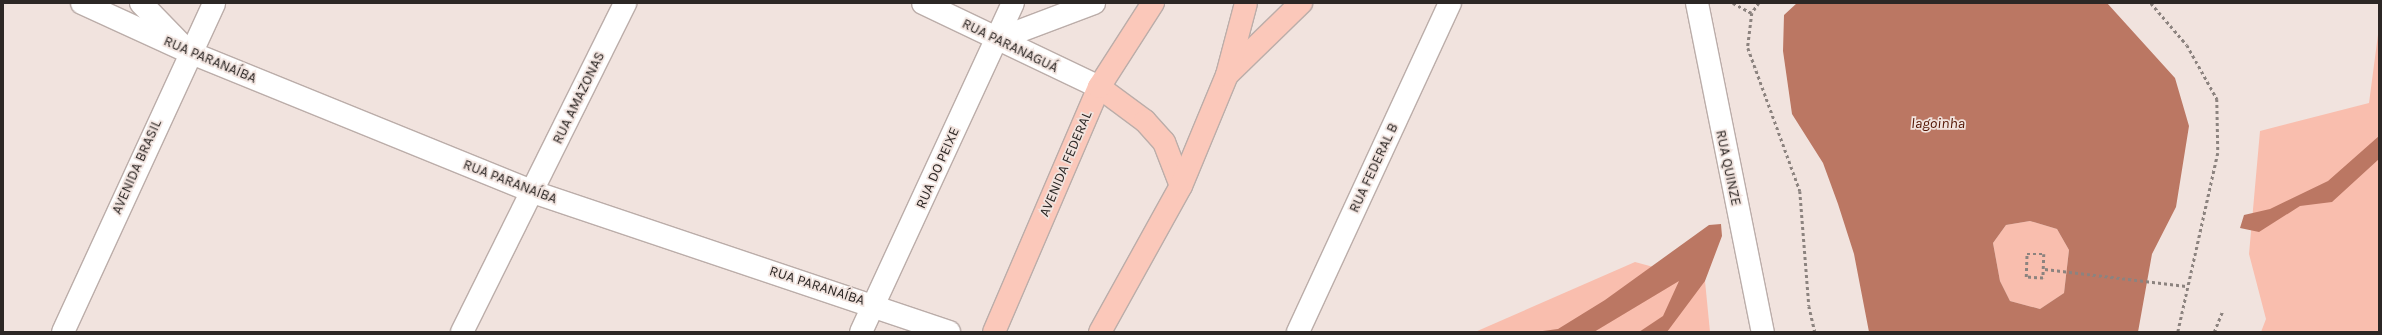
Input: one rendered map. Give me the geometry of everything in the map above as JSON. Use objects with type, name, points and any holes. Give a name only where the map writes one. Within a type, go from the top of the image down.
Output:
[{"type":"main road","name":"AVENIDA FEDERAL","points":[[994,332],[1099,87],[1153,3]]},
{"type":"main road","points":[[1100,332],[1181,186],[1227,75],[1246,3]]},
{"type":"main road","points":[[1227,75],[1301,3]]},
{"type":"main road","points":[[1099,87],[1145,121],[1164,142],[1181,186]]},
{"type":"street","name":"RUA PARANAÍBA","points":[[82,3],[189,52],[533,192],[875,305],[949,332]]},
{"type":"street","points":[[141,3],[189,52]]},
{"type":"street","name":"AVENIDA BRASIL","points":[[63,332],[189,52],[214,3]]},
{"type":"street","name":"RUA AMAZONAS","points":[[462,332],[533,192],[625,3]]},
{"type":"street","name":"RUA PARANAGUÁ","points":[[923,3],[996,40],[1099,87]]},
{"type":"street","name":"RUA DO PEIXE","points":[[861,332],[875,305],[1013,3]]},
{"type":"street","points":[[996,40],[1094,3]]},
{"type":"street","name":"RUA FEDERAL B","points":[[1298,332],[1450,3]]},
{"type":"street","name":"RUA QUINZE","points":[[1697,3],[1763,332]]},
{"type":"path","points":[[1733,3],[1752,13]]},
{"type":"path","points":[[1759,3],[1752,13],[1748,48],[1800,191],[1809,306],[1815,332]]},
{"type":"path","points":[[2151,3],[2187,45],[2217,99],[2218,153],[2186,286],[2178,332]]},
{"type":"path","points":[[2028,254],[2044,254],[2043,278],[2026,277],[2028,254]]},
{"type":"path","points":[[2045,269],[2186,286]]},
{"type":"path","points":[[2214,332],[2222,312]]},
{"type":"shaded area","points":[[2379,27],[2379,332],[2261,332],[2266,319],[2249,254],[2260,131],[2369,103]]},
{"type":"shaded area","points":[[2030,221],[2057,229],[2069,250],[2064,293],[2040,309],[2010,301],[2000,281],[1993,243],[2006,225]]},
{"type":"shaded area","points":[[1635,262],[1705,281],[1710,332],[1475,332]]},
{"type":"water","name":"lagoinha","points":[[1797,3],[2107,3],[2175,78],[2189,126],[2176,207],[2152,254],[2138,332],[1869,332],[1854,254],[1838,204],[1823,163],[1792,114],[1783,51],[1784,15]],"holes":[[[2030,221],[2057,229],[2069,250],[2064,293],[2040,309],[2010,301],[2000,281],[1993,243],[2006,225]]]},
{"type":"water","points":[[2379,136],[2379,159],[2332,202],[2300,206],[2259,232],[2240,228],[2244,215],[2270,209],[2328,181]]},
{"type":"water","points":[[1721,224],[1722,236],[1705,281],[1667,332],[1639,332],[1663,316],[1679,281],[1594,332],[1535,332],[1558,329],[1605,300],[1709,225]]}]
